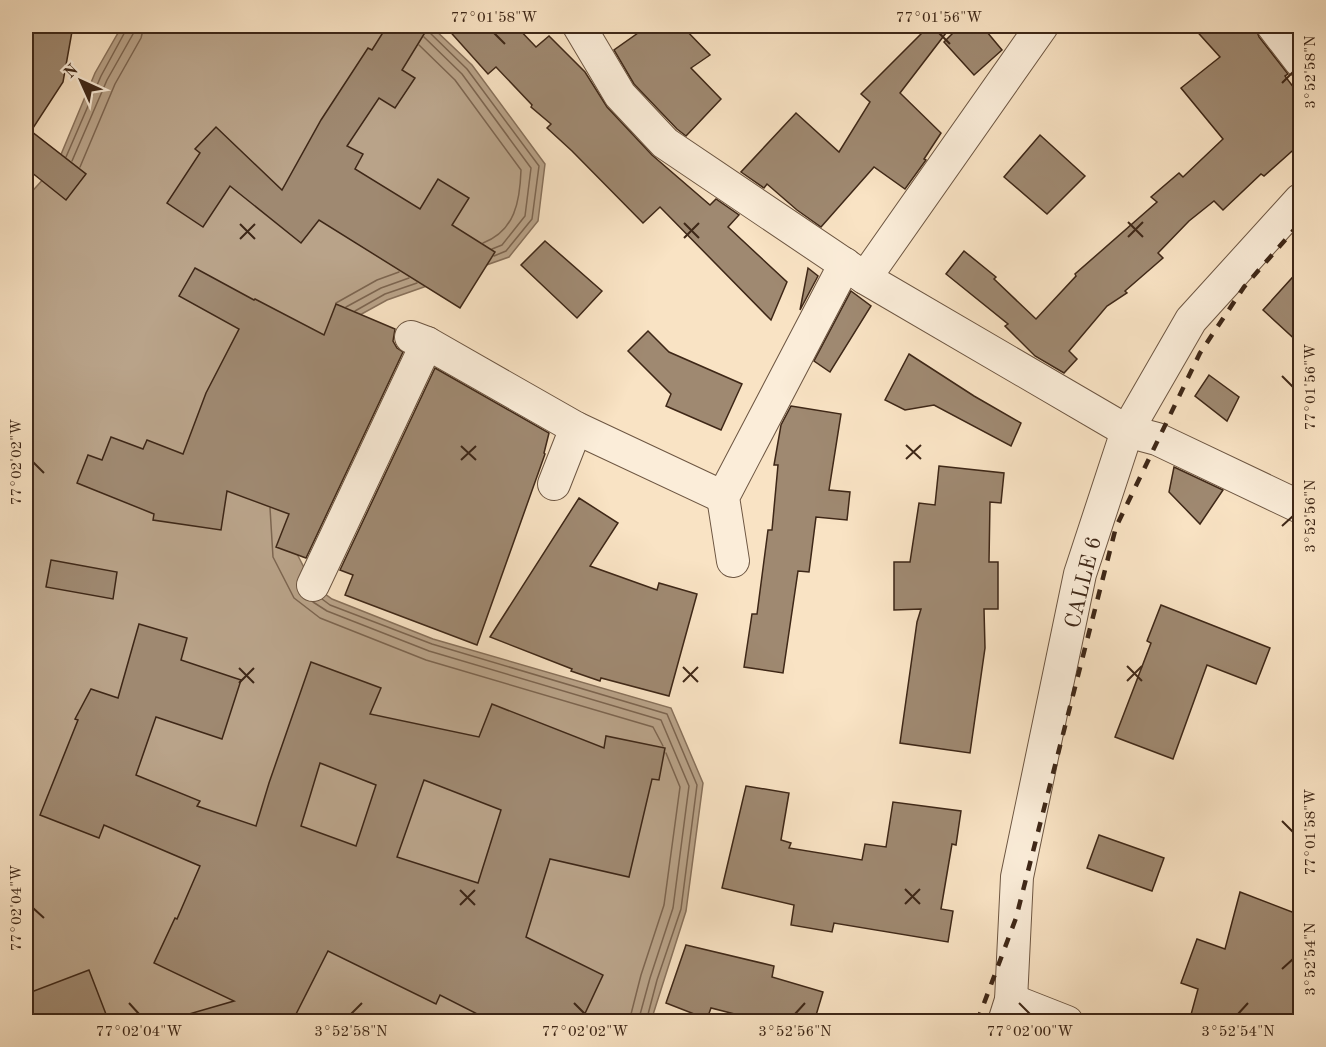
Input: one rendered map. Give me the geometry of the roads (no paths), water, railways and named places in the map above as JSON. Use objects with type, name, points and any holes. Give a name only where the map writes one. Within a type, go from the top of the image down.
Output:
[{"type":"street","points":[[579,26],[620,95],[665,143],[855,271],[1126,431],[1156,439],[1300,507]]},
{"type":"street","points":[[733,561],[723,497],[855,271],[1042,26]]},
{"type":"street","points":[[1273,26],[1300,61]]},
{"type":"street","name":"CALLE 6","points":[[1007,1011],[1017,877],[1080,574],[1126,431],[1191,320],[1300,200]]},
{"type":"street","points":[[313,585],[418,340],[576,428],[723,497]]},
{"type":"street","points":[[554,484],[576,428]]},
{"type":"street","points":[[1007,1011],[1067,1022]]},
{"type":"water","points":[[122,26],[431,26],[472,65],[545,164],[538,221],[509,257],[387,300],[347,322],[294,548],[313,585],[332,599],[433,639],[671,708],[703,783],[686,911],[651,1021],[26,1021],[26,198],[57,164],[95,73]]},
{"type":"railway","points":[[977,1022],[1016,918],[1116,527],[1200,353],[1244,287],[1300,223]]}]
